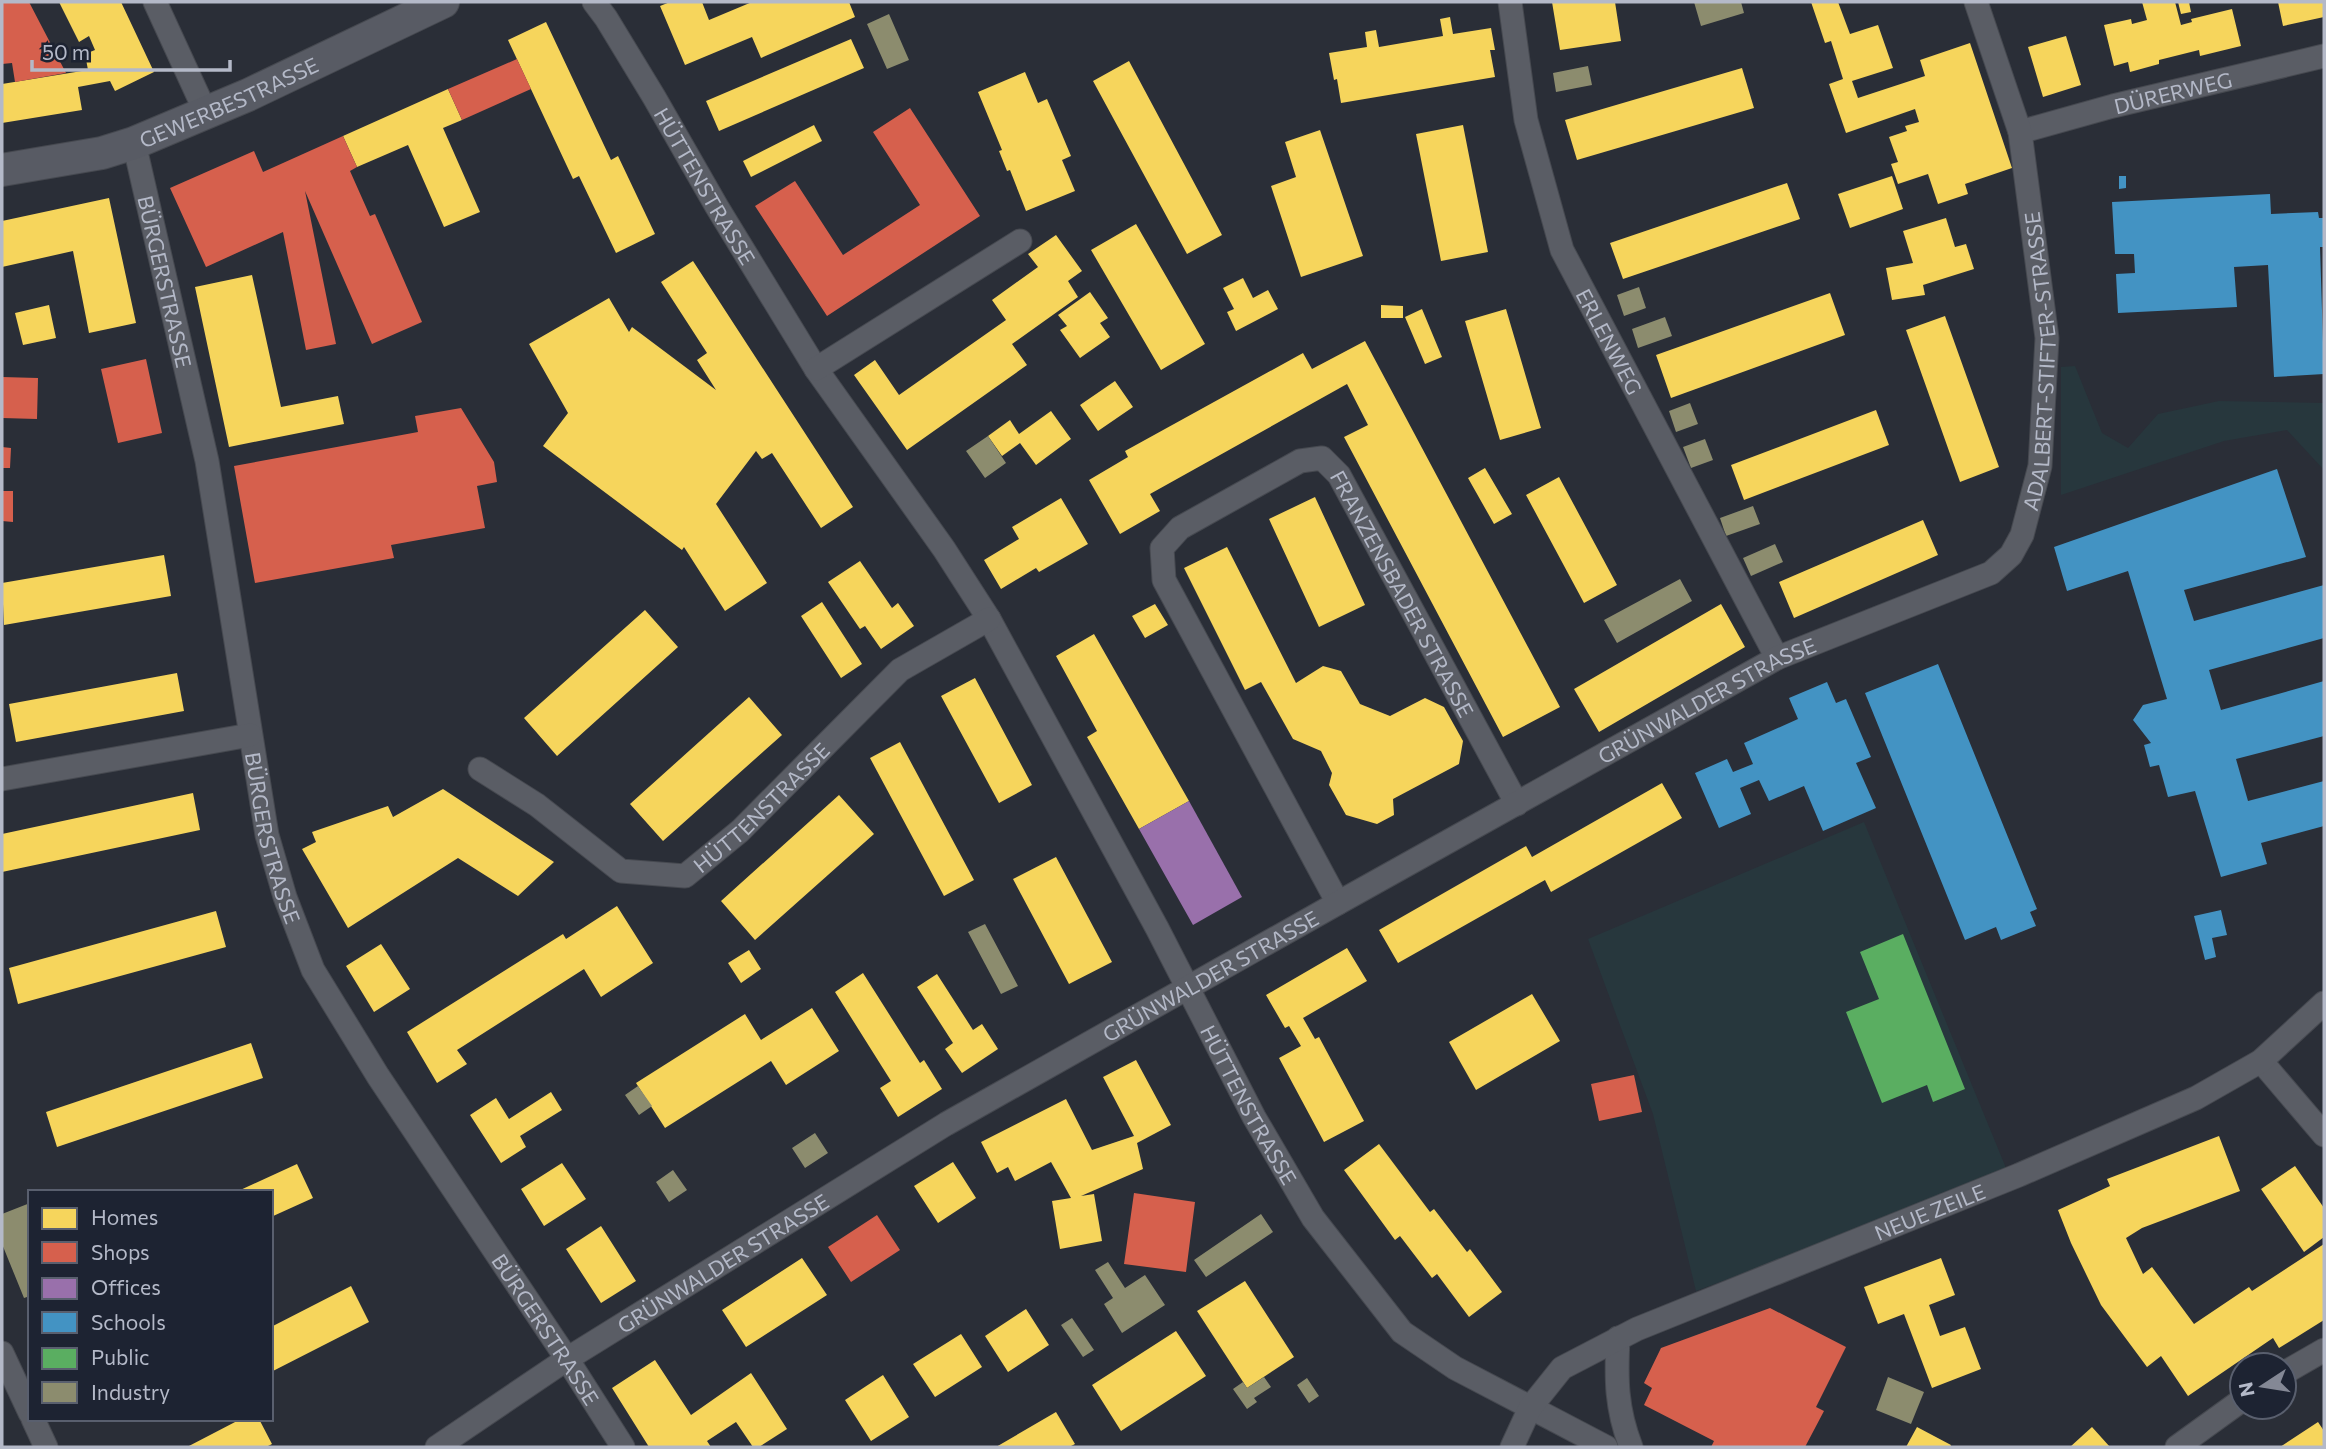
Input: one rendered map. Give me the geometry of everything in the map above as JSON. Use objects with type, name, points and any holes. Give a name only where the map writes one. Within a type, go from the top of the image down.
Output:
[{"type":"street","points":[[155,2],[206,113]]},
{"type":"street","name":"GEWERBESTRASSE","points":[[2,170],[102,153],[134,143],[206,113],[443,2]]},
{"type":"street","name":"HÜTTENSTRASSE","points":[[594,2],[816,369],[944,549],[989,619],[1189,987],[1254,1117],[1313,1218],[1402,1332],[1455,1368],[1606,1447]]},
{"type":"street","name":"ERLENWEG","points":[[1510,2],[1526,120],[1562,250],[1777,658]]},
{"type":"street","name":"ADALBERT-STIFTER-STRASSE","points":[[1976,2],[2020,132],[2047,338],[2040,466],[2022,535],[2011,555]]},
{"type":"street","name":"DÜRERWEG","points":[[2020,132],[2113,106],[2324,56]]},
{"type":"street","name":"BÜRGERSTRASSE","points":[[134,143],[206,461],[267,835],[285,897],[313,970],[378,1076],[624,1447]]},
{"type":"street","points":[[816,369],[1020,241]]},
{"type":"street","name":"FRANZENSBADER STRASSE","points":[[1338,903],[1164,580],[1162,548],[1180,528],[1300,461],[1322,458],[1339,475],[1517,804]]},
{"type":"street","name":"GRÜNWALDER STRASSE","points":[[437,1447],[568,1359],[946,1124],[1777,658],[1991,573],[2011,555]]},
{"type":"street","name":"HÜTTENSTRASSE","points":[[480,769],[537,805],[621,871],[685,876],[740,831],[900,670],[989,619]]},
{"type":"street","points":[[2,779],[250,735]]},
{"type":"street","name":"NEUE ZEILE","points":[[1512,1447],[1530,1408],[1562,1368],[1637,1329],[2090,1145],[2196,1098],[2261,1061],[2324,1003]]},
{"type":"street","points":[[2261,1061],[2324,1135]]},
{"type":"street","points":[[1618,1338],[1616,1383],[1625,1433],[1631,1447]]},
{"type":"street","points":[[2298,1365],[2324,1350]]},
{"type":"street","points":[[2,1353],[28,1409]]},
{"type":"street","points":[[2177,1447],[2228,1409]]},
{"type":"street","points":[[34,1421],[46,1447]]},
{"type":"shaded area","points":[[2075,366],[2102,433],[2128,448],[2158,414],[2219,401],[2324,403],[2324,470],[2287,430],[2224,441],[2061,495],[2061,367]]},
{"type":"shaded area","points":[[1864,822],[2006,1168],[1924,1206],[1696,1291],[1653,1114],[1588,939]]},
{"type":"building: Homes","points":[[59,2],[121,2],[154,72],[115,91],[110,81],[78,87],[82,110],[2,123],[2,84],[88,70],[85,54],[95,50],[89,36],[79,42]]},
{"type":"building: Homes","points":[[670,2],[702,2],[709,20],[752,2],[849,2],[855,17],[761,58],[752,37],[685,65],[660,6]]},
{"type":"building: Homes","points":[[1552,2],[1615,2],[1621,41],[1560,50]]},
{"type":"building: Homes","points":[[1811,2],[1838,2],[1850,34],[1878,25],[1893,68],[1852,81],[1858,98],[1925,76],[1920,60],[1970,43],[2012,168],[1965,184],[1968,194],[1938,204],[1928,174],[1898,184],[1891,164],[1898,162],[1889,137],[1907,131],[1905,126],[1919,122],[1915,109],[1846,133],[1829,84],[1843,79],[1831,41],[1825,43]]},
{"type":"building: Homes","points":[[2142,2],[2175,2],[2181,25],[2192,22],[2191,19],[2232,9],[2241,46],[2200,56],[2199,50],[2159,60],[2159,64],[2130,72],[2128,62],[2114,66],[2104,25],[2131,19],[2132,24],[2147,20]]},
{"type":"building: Homes","points":[[2178,2],[2189,2],[2191,12],[2181,14]]},
{"type":"building: Homes","points":[[2278,2],[2324,2],[2324,17],[2283,26]]},
{"type":"building: Homes","points":[[1450,17],[1453,34],[1491,28],[1495,50],[1490,50],[1495,77],[1341,103],[1329,53],[1367,47],[1365,32],[1376,30],[1379,47],[1443,36],[1440,19]]},
{"type":"building: Homes","points":[[546,22],[611,160],[618,156],[655,234],[616,253],[579,176],[573,179],[508,40]]},
{"type":"building: Homes","points":[[2066,36],[2081,85],[2043,97],[2028,47]]},
{"type":"building: Homes","points":[[851,39],[864,68],[719,131],[706,101]]},
{"type":"building: Homes","points":[[1129,61],[1222,235],[1187,254],[1093,81]]},
{"type":"building: Homes","points":[[1742,68],[1754,108],[1577,160],[1565,120]]},
{"type":"building: Homes","points":[[1025,72],[1038,103],[1047,99],[1071,156],[1062,160],[1075,191],[1026,211],[1010,170],[1007,171],[999,151],[1002,150],[978,92]]},
{"type":"building: Homes","points":[[448,89],[462,120],[443,128],[480,212],[444,227],[408,145],[357,167],[343,136]]},
{"type":"building: Homes","points":[[814,125],[822,141],[751,177],[743,161]]},
{"type":"building: Homes","points":[[1463,125],[1488,252],[1441,261],[1416,134]]},
{"type":"building: Homes","points":[[1320,130],[1363,256],[1301,277],[1271,186],[1296,177],[1285,142]]},
{"type":"building: Homes","points":[[1892,176],[1903,209],[1850,228],[1838,194]]},
{"type":"building: Homes","points":[[1787,183],[1800,219],[1623,279],[1610,243]]},
{"type":"building: Homes","points":[[109,198],[136,323],[89,333],[73,251],[2,267],[2,221]]},
{"type":"building: Homes","points":[[1946,218],[1955,247],[1966,244],[1974,269],[1923,285],[1925,295],[1892,300],[1886,268],[1913,263],[1903,231]]},
{"type":"building: Homes","points":[[1136,224],[1205,344],[1161,370],[1091,250]]},
{"type":"building: Homes","points":[[1056,235],[1082,271],[1068,281],[1078,297],[1012,344],[1027,365],[907,450],[854,375],[875,360],[899,395],[1006,320],[992,300],[1038,267],[1028,254]]},
{"type":"building: Homes","points":[[693,261],[853,507],[821,528],[772,453],[762,459],[756,451],[716,504],[767,583],[725,611],[684,547],[682,550],[543,446],[568,413],[529,344],[609,298],[629,332],[632,327],[716,390],[697,360],[707,353],[661,282]]},
{"type":"building: Homes","points":[[252,275],[281,407],[338,396],[344,424],[229,447],[195,287]]},
{"type":"building: Homes","points":[[1243,278],[1253,298],[1268,290],[1278,309],[1236,331],[1227,312],[1234,309],[1223,288]]},
{"type":"building: Homes","points":[[1090,292],[1108,318],[1100,323],[1110,337],[1080,358],[1060,330],[1067,326],[1058,315]]},
{"type":"building: Homes","points":[[1830,293],[1845,335],[1671,398],[1656,355]]},
{"type":"building: Homes","points":[[49,305],[56,338],[23,345],[15,313]]},
{"type":"building: Homes","points":[[1381,305],[1403,306],[1403,318],[1381,318]]},
{"type":"building: Homes","points":[[1422,309],[1442,357],[1425,364],[1405,317]]},
{"type":"building: Homes","points":[[1506,309],[1541,428],[1500,440],[1465,321]]},
{"type":"building: Homes","points":[[1945,316],[1999,467],[1960,482],[1906,330]]},
{"type":"building: Homes","points":[[1365,341],[1560,707],[1503,737],[1344,437],[1368,425],[1347,384],[1150,494],[1160,511],[1120,534],[1089,480],[1128,457],[1125,451],[1303,353],[1312,369]]},
{"type":"building: Homes","points":[[1115,381],[1133,407],[1098,431],[1080,405]]},
{"type":"building: Homes","points":[[1876,410],[1889,445],[1744,500],[1731,465]]},
{"type":"building: Homes","points":[[1051,411],[1071,439],[1036,465],[1020,443],[1002,456],[988,436],[1010,420],[1019,434]]},
{"type":"building: Homes","points":[[1485,468],[1512,514],[1494,524],[1468,478]]},
{"type":"building: Homes","points":[[1559,477],[1617,585],[1584,603],[1526,495]]},
{"type":"building: Homes","points":[[1315,497],[1365,605],[1319,627],[1269,519]]},
{"type":"building: Homes","points":[[1061,498],[1088,544],[1039,572],[1036,568],[1001,589],[984,560],[1019,539],[1012,527]]},
{"type":"building: Homes","points":[[1923,520],[1938,555],[1794,618],[1779,582]]},
{"type":"building: Homes","points":[[1227,547],[1296,683],[1323,666],[1341,671],[1360,704],[1390,716],[1425,698],[1444,707],[1463,741],[1459,764],[1393,799],[1394,815],[1377,824],[1346,815],[1329,785],[1332,773],[1321,751],[1293,739],[1261,682],[1245,690],[1184,568]]},
{"type":"building: Homes","points":[[164,555],[171,596],[4,625],[2,583]]},
{"type":"building: Homes","points":[[860,561],[892,608],[898,603],[914,626],[881,649],[865,626],[860,629],[828,582]]},
{"type":"building: Homes","points":[[822,602],[862,664],[841,678],[801,616]]},
{"type":"building: Homes","points":[[1155,604],[1168,625],[1145,638],[1132,616]]},
{"type":"building: Homes","points":[[1721,604],[1745,647],[1599,732],[1574,689]]},
{"type":"building: Homes","points":[[645,610],[678,647],[557,756],[524,718]]},
{"type":"building: Homes","points":[[1094,634],[1189,801],[1139,829],[1087,737],[1097,731],[1056,656]]},
{"type":"building: Homes","points":[[177,673],[184,711],[16,742],[9,704]]},
{"type":"building: Homes","points":[[975,678],[1032,785],[999,803],[941,696]]},
{"type":"building: Homes","points":[[749,697],[782,735],[663,841],[630,804]]},
{"type":"building: Homes","points":[[900,742],[974,880],[944,896],[870,758]]},
{"type":"building: Homes","points":[[1662,783],[1682,818],[1551,892],[1545,880],[1398,963],[1379,930],[1526,846],[1532,857]]},
{"type":"building: Homes","points":[[443,789],[554,862],[518,896],[458,858],[348,928],[302,849],[316,842],[312,832],[388,806],[393,817]]},
{"type":"building: Homes","points":[[193,793],[200,830],[2,872],[2,834]]},
{"type":"building: Homes","points":[[839,795],[874,834],[755,940],[721,901]]},
{"type":"building: Homes","points":[[1056,857],[1112,962],[1069,984],[1013,879]]},
{"type":"building: Homes","points":[[617,906],[653,963],[601,997],[584,969],[457,1050],[467,1064],[437,1083],[407,1032],[563,934],[566,939]]},
{"type":"building: Homes","points":[[216,911],[226,947],[18,1004],[9,968]]},
{"type":"building: Homes","points":[[381,944],[410,989],[374,1012],[346,966]]},
{"type":"building: Homes","points":[[1347,948],[1367,981],[1303,1018],[1315,1039],[1319,1037],[1364,1121],[1324,1142],[1279,1058],[1301,1046],[1289,1026],[1285,1028],[1266,995]]},
{"type":"building: Homes","points":[[749,950],[761,969],[741,983],[728,963]]},
{"type":"building: Homes","points":[[863,973],[920,1063],[924,1060],[942,1089],[898,1117],[880,1088],[891,1081],[835,992]]},
{"type":"building: Homes","points":[[937,974],[973,1030],[982,1024],[998,1049],[962,1073],[945,1049],[953,1043],[917,987]]},
{"type":"building: Homes","points":[[1532,994],[1560,1041],[1476,1090],[1449,1042]]},
{"type":"building: Homes","points":[[812,1008],[839,1051],[786,1085],[771,1061],[665,1128],[636,1083],[745,1014],[761,1040]]},
{"type":"building: Homes","points":[[251,1043],[263,1078],[57,1147],[46,1112]]},
{"type":"building: Homes","points":[[1136,1060],[1171,1125],[1137,1143],[1143,1169],[1081,1196],[1094,1194],[1102,1241],[1060,1249],[1052,1201],[1071,1198],[1051,1162],[1015,1181],[1008,1167],[997,1173],[981,1142],[1066,1099],[1092,1150],[1134,1136],[1103,1077]]},
{"type":"building: Homes","points":[[551,1092],[562,1110],[520,1136],[526,1147],[501,1163],[470,1115],[496,1098],[509,1119]]},
{"type":"building: Homes","points":[[2219,1136],[2240,1191],[2142,1228],[2126,1238],[2143,1274],[2152,1267],[2194,1324],[2249,1287],[2252,1291],[2324,1244],[2324,1320],[2279,1348],[2273,1338],[2254,1351],[2228,1351],[2228,1369],[2188,1396],[2161,1356],[2147,1367],[2101,1305],[2058,1210],[2110,1186],[2107,1179]]},
{"type":"building: Homes","points":[[1379,1144],[1430,1212],[1434,1209],[1467,1252],[1470,1249],[1502,1292],[1469,1317],[1437,1274],[1432,1278],[1400,1236],[1395,1240],[1344,1170]]},
{"type":"building: Homes","points":[[953,1162],[976,1198],[938,1223],[914,1186]]},
{"type":"building: Homes","points":[[562,1163],[586,1199],[544,1226],[521,1189]]},
{"type":"building: Homes","points":[[297,1164],[313,1198],[273,1216],[273,1190],[240,1190]]},
{"type":"building: Homes","points":[[2295,1166],[2324,1208],[2324,1237],[2304,1252],[2261,1189]]},
{"type":"building: Homes","points":[[601,1226],[636,1281],[601,1303],[566,1249]]},
{"type":"building: Homes","points":[[802,1258],[827,1295],[746,1347],[722,1310]]},
{"type":"building: Homes","points":[[1941,1258],[1955,1295],[1929,1305],[1940,1336],[1965,1327],[1981,1369],[1932,1388],[1904,1314],[1878,1324],[1864,1287]]},
{"type":"building: Homes","points":[[1245,1281],[1294,1357],[1247,1388],[1197,1311]]},
{"type":"building: Homes","points":[[351,1286],[369,1322],[273,1371],[273,1326]]},
{"type":"building: Homes","points":[[1026,1309],[1049,1345],[1008,1372],[985,1336]]},
{"type":"building: Homes","points":[[1176,1331],[1206,1376],[1121,1431],[1092,1385]]},
{"type":"building: Homes","points":[[961,1334],[982,1367],[935,1397],[913,1364]]},
{"type":"building: Homes","points":[[655,1360],[691,1415],[751,1373],[787,1429],[759,1447],[753,1447],[736,1422],[707,1441],[711,1447],[649,1447],[612,1388]]},
{"type":"building: Homes","points":[[883,1375],[909,1417],[871,1441],[845,1400]]},
{"type":"building: Homes","points":[[1056,1412],[1075,1444],[1069,1447],[996,1447]]},
{"type":"building: Homes","points":[[237,1421],[260,1421],[272,1444],[266,1447],[187,1447]]},
{"type":"building: Homes","points":[[2318,1422],[2324,1431],[2324,1447],[2280,1447]]},
{"type":"building: Homes","points":[[1917,1427],[1951,1445],[1950,1447],[1906,1447]]},
{"type":"building: Homes","points":[[2092,1427],[2110,1447],[2070,1447]]},
{"type":"building: Shops","points":[[2,2],[29,2],[66,73],[15,82],[12,63],[2,64]]},
{"type":"building: Shops","points":[[517,59],[531,89],[462,120],[448,89]]},
{"type":"building: Shops","points":[[910,108],[980,216],[827,316],[755,206],[795,181],[843,255],[920,205],[873,132]]},
{"type":"building: Shops","points":[[343,136],[357,167],[350,171],[370,216],[375,214],[422,322],[372,344],[305,191],[336,344],[306,350],[283,232],[206,267],[170,188],[254,151],[263,172]]},
{"type":"building: Shops","points":[[146,359],[162,433],[118,443],[101,369]]},
{"type":"building: Shops","points":[[2,377],[38,378],[37,419],[2,418]]},
{"type":"building: Shops","points":[[461,408],[494,462],[497,482],[477,486],[485,528],[391,545],[394,558],[255,583],[234,466],[418,432],[415,416]]},
{"type":"building: Shops","points":[[2,447],[11,448],[10,468],[2,468]]},
{"type":"building: Shops","points":[[2,491],[13,491],[13,522],[2,521]]},
{"type":"building: Shops","points":[[1634,1075],[1642,1112],[1599,1121],[1591,1084]]},
{"type":"building: Shops","points":[[1134,1193],[1195,1202],[1186,1272],[1124,1264]]},
{"type":"building: Shops","points":[[877,1215],[900,1250],[851,1282],[828,1247]]},
{"type":"building: Shops","points":[[1770,1308],[1846,1347],[1816,1407],[1824,1411],[1805,1447],[1711,1447],[1714,1441],[1644,1405],[1652,1388],[1644,1383],[1661,1348]]},
{"type":"building: Offices","points":[[1189,801],[1242,897],[1193,925],[1139,829]]},
{"type":"building: Schools","points":[[2119,176],[2126,176],[2126,188],[2119,189]]},
{"type":"building: Schools","points":[[2270,194],[2271,214],[2318,212],[2319,218],[2324,218],[2324,247],[2320,247],[2324,374],[2274,377],[2268,265],[2234,267],[2237,307],[2118,313],[2116,274],[2135,273],[2134,254],[2115,254],[2112,202]]},
{"type":"building: Schools","points":[[2277,469],[2306,557],[2184,590],[2194,621],[2324,585],[2324,638],[2209,670],[2221,710],[2324,681],[2324,736],[2236,759],[2248,801],[2324,781],[2324,826],[2261,843],[2267,864],[2221,877],[2195,791],[2168,797],[2159,765],[2150,767],[2144,745],[2151,743],[2133,720],[2143,705],[2167,699],[2128,571],[2067,591],[2054,547]]},
{"type":"building: Schools","points":[[1938,664],[2037,909],[2030,912],[2036,926],[2001,940],[1996,927],[1965,940],[1865,693]]},
{"type":"building: Schools","points":[[1827,682],[1836,703],[1846,699],[1871,757],[1856,763],[1876,808],[1823,831],[1804,786],[1769,801],[1759,780],[1740,788],[1751,814],[1719,828],[1695,773],[1727,759],[1733,772],[1753,764],[1744,743],[1798,719],[1789,698]]},
{"type":"building: Schools","points":[[2221,910],[2227,935],[2212,938],[2216,957],[2205,960],[2194,916]]},
{"type":"building: Public","points":[[1903,934],[1965,1089],[1933,1102],[1927,1085],[1882,1103],[1846,1012],[1879,999],[1860,952]]},
{"type":"building: Industry","points":[[1694,2],[1741,2],[1744,13],[1701,26]]},
{"type":"building: Industry","points":[[889,14],[909,60],[887,69],[867,24]]},
{"type":"building: Industry","points":[[1588,66],[1592,85],[1556,92],[1553,73]]},
{"type":"building: Industry","points":[[1639,287],[1646,308],[1624,316],[1617,295]]},
{"type":"building: Industry","points":[[1665,317],[1672,336],[1638,348],[1632,329]]},
{"type":"building: Industry","points":[[1690,403],[1698,424],[1676,432],[1669,411]]},
{"type":"building: Industry","points":[[988,436],[1006,463],[985,478],[966,451]]},
{"type":"building: Industry","points":[[1705,439],[1713,460],[1691,468],[1683,447]]},
{"type":"building: Industry","points":[[1753,506],[1760,524],[1726,536],[1720,518]]},
{"type":"building: Industry","points":[[1775,544],[1783,562],[1751,576],[1743,558]]},
{"type":"building: Industry","points":[[1680,579],[1692,601],[1617,643],[1604,620]]},
{"type":"building: Industry","points":[[985,924],[1018,986],[1001,994],[968,932]]},
{"type":"building: Industry","points":[[638,1086],[652,1106],[639,1115],[625,1095]]},
{"type":"building: Industry","points":[[815,1133],[828,1153],[805,1168],[792,1148]]},
{"type":"building: Industry","points":[[673,1170],[687,1190],[669,1202],[656,1182]]},
{"type":"building: Industry","points":[[28,1204],[28,1297],[24,1298],[2,1244],[2,1214]]},
{"type":"building: Industry","points":[[1261,1214],[1273,1232],[1206,1277],[1194,1260]]},
{"type":"building: Industry","points":[[1108,1262],[1125,1288],[1145,1275],[1165,1305],[1122,1333],[1104,1304],[1113,1298],[1095,1270]]},
{"type":"building: Industry","points":[[1072,1318],[1094,1350],[1083,1357],[1061,1325]]},
{"type":"building: Industry","points":[[1264,1377],[1271,1387],[1254,1398],[1257,1402],[1247,1409],[1233,1389],[1243,1382],[1247,1388]]},
{"type":"building: Industry","points":[[1888,1377],[1924,1392],[1911,1424],[1876,1410]]},
{"type":"building: Industry","points":[[1307,1378],[1319,1396],[1309,1403],[1297,1385]]}]
